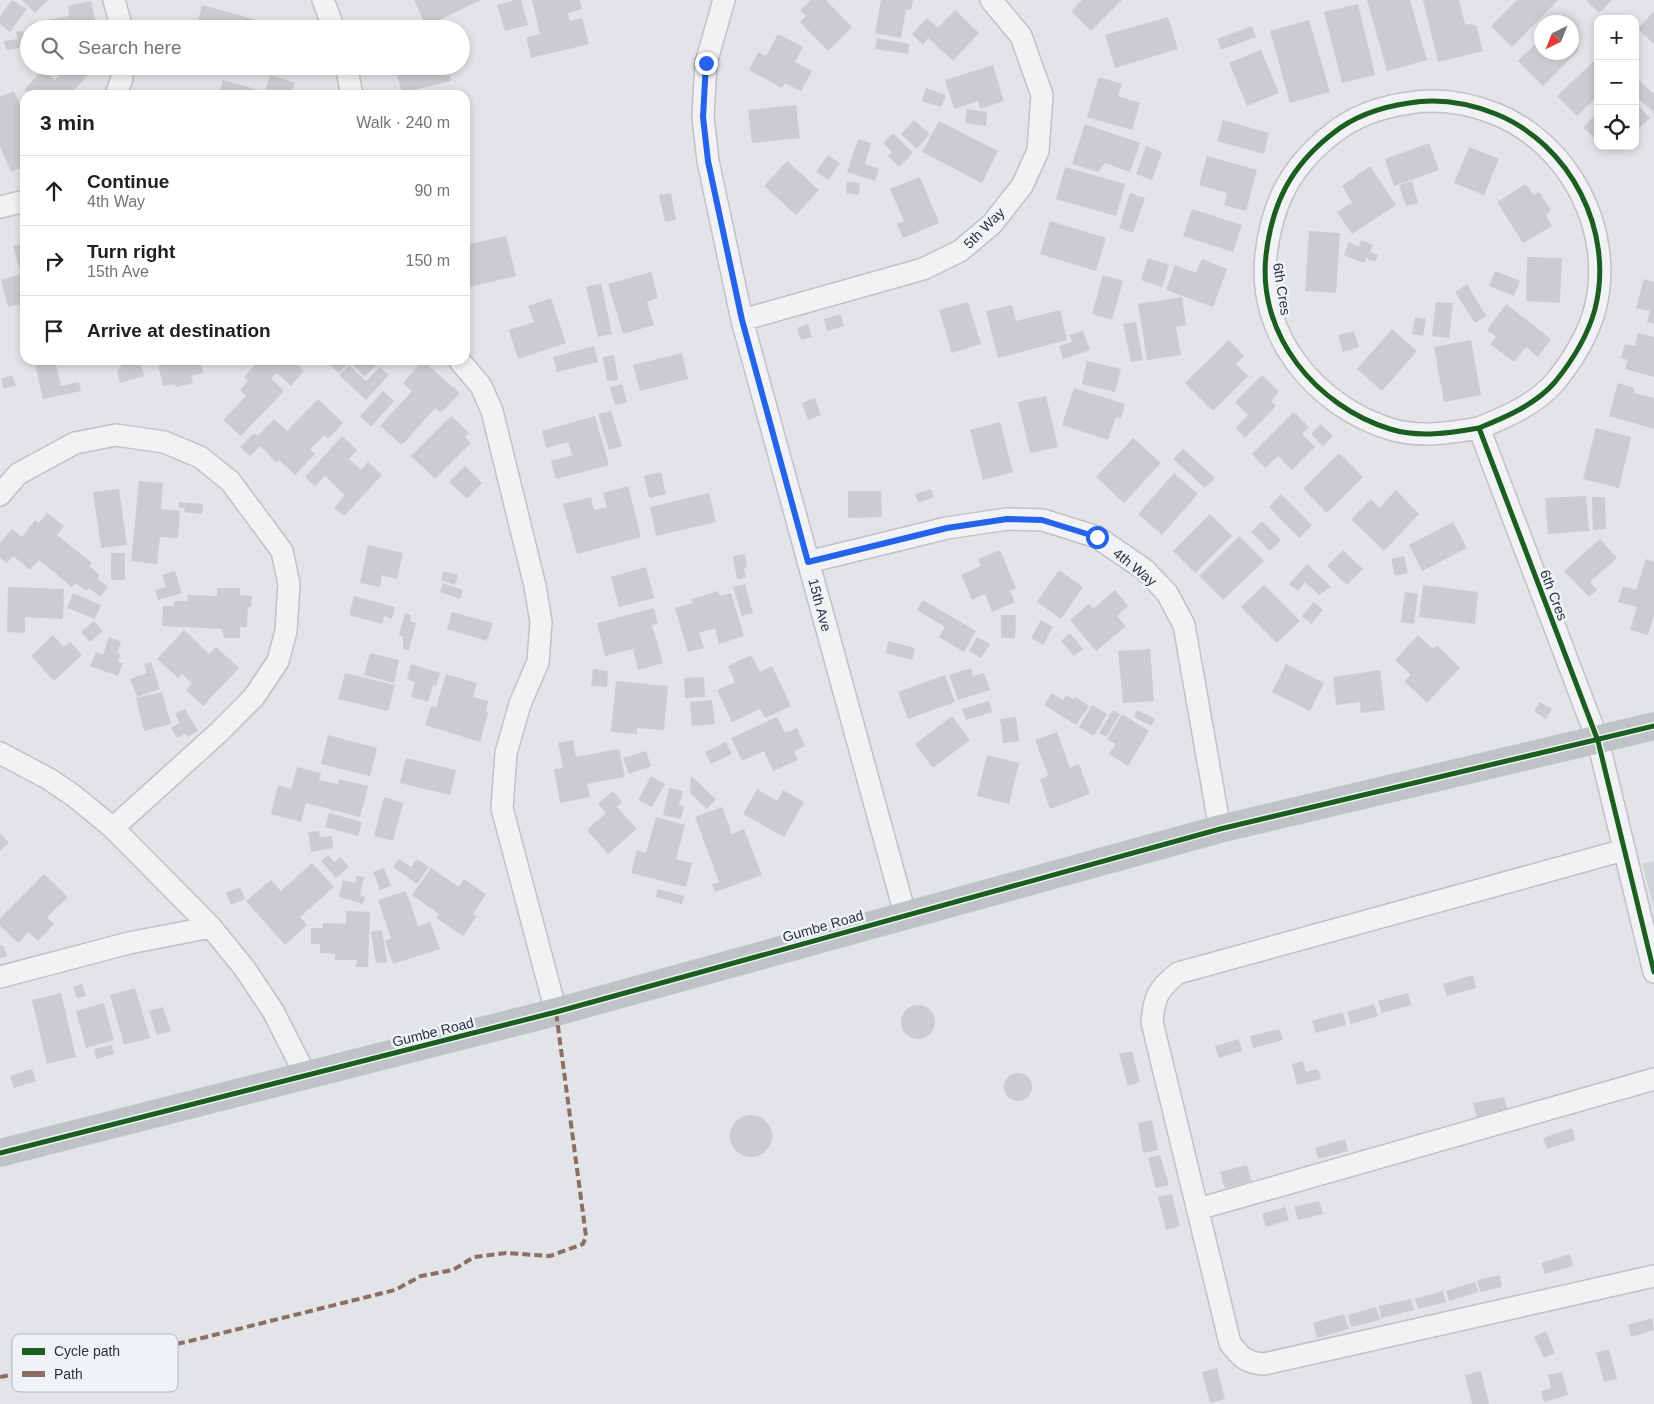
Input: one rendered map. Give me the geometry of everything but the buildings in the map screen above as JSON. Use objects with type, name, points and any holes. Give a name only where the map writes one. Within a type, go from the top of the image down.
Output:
[{"type":"street","points":[[114,0],[120,20]]},
{"type":"street","points":[[323,0],[331,20]]},
{"type":"street","name":"15th Ave","points":[[724,0],[706,63],[703,117],[708,161],[742,320],[905,914]]},
{"type":"street","name":"5th Way","points":[[742,320],[923,270],[960,251],[992,224],[1022,186],[1038,151],[1042,95],[1021,36],[990,0]]},
{"type":"street","points":[[118,90],[122,75]]},
{"type":"street","points":[[348,75],[351,90]]},
{"type":"street","name":"6th Cres","points":[[1428,100],[1472,105],[1513,121],[1548,147],[1576,181],[1593,221],[1600,264],[1595,308],[1579,349],[1553,384],[1519,411],[1479,428],[1436,435],[1392,430],[1351,414],[1316,387],[1289,353],[1271,313],[1265,270],[1269,226],[1285,186],[1311,150],[1345,123],[1385,106],[1428,100]]},
{"type":"street","points":[[0,207],[20,202]]},
{"type":"street","points":[[463,365],[481,386],[492,411],[535,586],[541,622],[538,662],[520,704],[506,753],[502,808],[556,1012]]},
{"type":"street","name":"6th Cres","points":[[1479,428],[1598,741],[1654,972]]},
{"type":"street","points":[[0,495],[18,474],[75,443],[116,435],[164,442],[200,457],[230,481],[282,551],[289,584],[286,630],[278,661],[254,697],[218,733],[113,828]]},
{"type":"street","name":"4th Way","points":[[808,562],[947,528],[1007,519],[1042,520],[1097,537],[1145,570],[1167,593],[1184,625],[1220,829]]},
{"type":"street","name":"Gumbe Road","points":[[0,1153],[556,1012],[905,914],[1220,829],[1598,741],[1654,726]]},
{"type":"street","points":[[0,754],[68,792],[113,828],[211,926],[245,969],[273,1012],[306,1076]]},
{"type":"street","points":[[1624,850],[1178,973],[1162,986],[1154,1004],[1152,1022],[1230,1343],[1239,1356],[1252,1364],[1264,1364],[1654,1276]]},
{"type":"street","points":[[0,977],[129,943],[211,926]]},
{"type":"street","points":[[1198,1209],[1654,1079]]},
{"type":"shaded area","points":[[1654,861],[1654,908],[1642,864]]},
{"type":"marked path","points":[[178,1344],[395,1290],[421,1276],[453,1270],[474,1257],[506,1253],[550,1256],[583,1244],[586,1236],[556,1012]]},
{"type":"marked path","points":[[0,1377],[12,1375]]},
{"type":"cycle path","points":[[1479,428],[1423,434],[1401,432],[1363,418],[1338,403],[1316,385],[1297,363],[1282,339],[1271,313],[1266,285],[1266,255],[1273,219],[1286,187],[1305,159],[1332,134],[1349,122],[1378,110],[1409,103],[1442,101],[1464,104],[1496,114],[1522,128],[1546,146],[1565,168],[1581,194],[1592,221],[1598,250],[1600,279],[1595,309],[1579,347],[1555,382],[1547,390],[1529,404],[1510,415],[1479,428],[1598,741],[1654,972]]},
{"type":"cycle path","points":[[0,1153],[556,1012],[1220,829],[1654,726]]},
{"type":"route","points":[[706,63],[703,117],[708,161],[742,320],[808,562],[947,528],[1007,519],[1042,520],[1097,537]]}]
